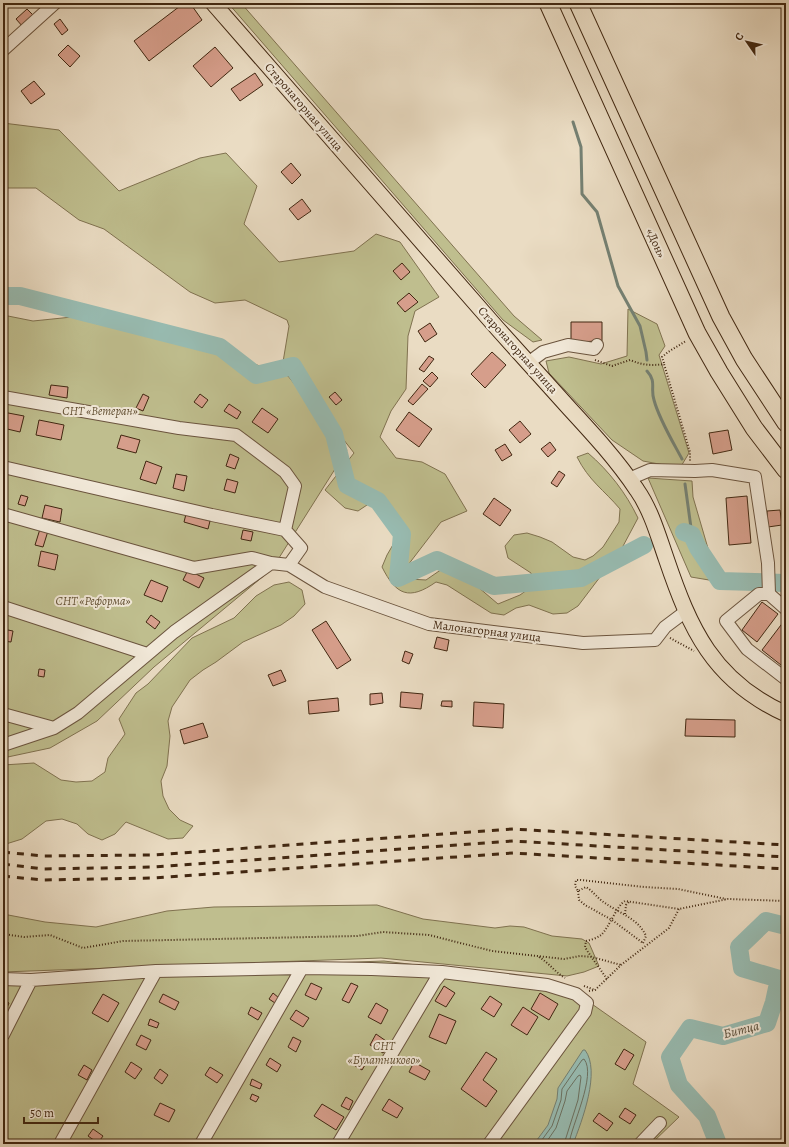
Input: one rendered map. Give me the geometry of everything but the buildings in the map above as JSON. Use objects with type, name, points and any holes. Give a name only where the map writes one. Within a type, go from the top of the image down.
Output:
[{"type":"highway","name":"«Дон»","points":[[548,3],[692,337],[719,372],[754,428],[786,470]]},
{"type":"highway","points":[[578,3],[721,317],[744,359],[786,423]]},
{"type":"main road","name":"Старонагорная улица","points":[[213,3],[528,363],[598,440],[630,479],[645,503],[695,632],[727,674],[750,694],[786,714]]},
{"type":"street","points":[[3,50],[55,3]]},
{"type":"street","points":[[528,363],[543,352],[568,345],[594,349],[597,345]]},
{"type":"street","points":[[3,397],[179,428],[236,435],[285,472],[295,486],[285,530]]},
{"type":"street","points":[[3,467],[212,515],[285,530],[301,548],[289,565],[271,563],[252,558],[194,568],[3,514]]},
{"type":"street","points":[[630,479],[650,470],[712,470],[755,477],[768,563],[769,594]]},
{"type":"street","points":[[3,744],[54,728],[78,713],[174,632],[271,563]]},
{"type":"street","name":"Малонагорная улица","points":[[289,565],[325,587],[429,624],[583,643],[655,640],[665,627],[686,612]]},
{"type":"street","points":[[786,609],[769,594],[759,594],[726,621],[747,648],[786,679]]},
{"type":"street","points":[[3,607],[147,654]]},
{"type":"street","points":[[3,714],[54,728]]},
{"type":"street","points":[[201,1144],[302,968]]},
{"type":"street","points":[[3,980],[31,980],[156,971],[302,968],[372,969],[442,972],[578,989],[587,1004],[585,1012],[489,1144]]},
{"type":"street","points":[[60,1144],[156,971]]},
{"type":"street","points":[[338,1144],[435,981],[442,972]]},
{"type":"street","points":[[3,1035],[31,980]]},
{"type":"street","points":[[640,1144],[660,1123]]},
{"type":"path","points":[[689,471],[690,452],[662,357],[692,337]]},
{"type":"path","points":[[593,359],[612,366],[630,360],[640,364],[653,366],[664,364]]},
{"type":"path","points":[[661,631],[696,653]]},
{"type":"path","points":[[646,945],[612,920],[579,900],[578,891],[575,886],[576,880],[678,889],[728,900]]},
{"type":"path","points":[[578,891],[586,888],[590,889],[592,893],[606,904],[626,914],[644,931],[646,936],[643,943]]},
{"type":"path","points":[[607,979],[585,948],[586,941],[601,935],[612,920],[621,903],[630,901],[679,909],[728,900],[786,901]]},
{"type":"path","points":[[626,914],[626,905],[630,901]]},
{"type":"path","points":[[578,989],[595,990],[620,965],[670,928],[679,909]]},
{"type":"path","points":[[3,934],[24,936],[50,935],[83,948],[123,941],[357,936],[383,932],[429,935],[492,951],[538,957],[564,959],[580,956],[592,957],[620,965]]},
{"type":"path","points":[[538,957],[547,962],[550,967],[563,978],[569,980]]},
{"type":"path","points":[[578,989],[595,990]]},
{"type":"green space","points":[[228,3],[241,3],[514,316],[542,340],[533,342],[503,320]]},
{"type":"green space","points":[[3,123],[59,130],[119,191],[200,158],[226,153],[257,186],[244,224],[279,262],[354,251],[376,234],[400,242],[439,297],[415,311],[408,336],[406,389],[391,411],[380,437],[396,458],[422,462],[445,474],[467,511],[441,522],[408,565],[409,579],[426,580],[442,569],[467,580],[498,604],[520,595],[534,585],[531,573],[508,558],[505,546],[514,535],[527,533],[540,537],[552,542],[573,557],[585,560],[593,556],[603,547],[619,522],[620,509],[587,473],[577,457],[588,453],[603,467],[616,483],[638,518],[622,548],[578,606],[567,613],[553,614],[529,605],[516,608],[504,615],[491,613],[447,585],[436,582],[418,592],[404,592],[398,589],[387,576],[382,567],[394,543],[395,529],[392,516],[384,505],[370,503],[358,511],[345,508],[325,490],[354,453],[283,362],[289,326],[287,320],[245,300],[215,303],[190,292],[104,229],[79,220],[36,188],[3,188]]},
{"type":"green space","points":[[628,309],[657,324],[665,346],[659,355],[689,453],[680,468],[643,461],[612,440],[549,373],[546,361],[569,357],[601,364],[627,356]]},
{"type":"green space","points":[[111,313],[288,376],[347,450],[272,569],[154,667],[97,721],[50,748],[3,758],[3,315],[33,321]]},
{"type":"green space","points":[[648,478],[692,481],[693,497],[712,562],[709,580],[691,577]]},
{"type":"green space","points":[[289,582],[302,590],[305,604],[294,616],[281,625],[243,642],[203,670],[190,680],[172,707],[168,721],[170,736],[167,766],[161,781],[163,796],[169,809],[180,820],[193,826],[183,838],[168,839],[126,822],[115,834],[102,840],[88,834],[77,824],[62,819],[46,821],[22,839],[6,844],[3,843],[3,765],[34,763],[61,780],[76,782],[92,781],[105,772],[108,758],[125,734],[119,719],[136,693],[148,684],[192,638],[234,618],[256,596],[274,585]]},
{"type":"green space","points":[[377,905],[423,919],[495,928],[510,926],[524,927],[552,936],[582,939],[589,943],[599,966],[584,972],[567,976],[381,958],[3,972],[3,914],[45,922],[96,927],[167,911],[214,907]]},
{"type":"green space","name":"СНТ «Булатниково»","points":[[384,961],[562,983],[646,1042],[633,1084],[679,1117],[651,1144],[3,1144],[3,975]]},
{"type":"water","points":[[583,1050],[585,1050],[589,1059],[591,1083],[585,1110],[573,1144],[534,1144],[548,1125],[557,1099],[558,1088]]},
{"type":"waterway","points":[[573,122],[581,147],[582,194],[597,212],[618,286],[640,326],[647,360]]},
{"type":"waterway","points":[[3,296],[20,296],[220,347],[256,375],[293,366],[334,434],[347,485],[378,501],[402,534],[398,578],[437,560],[494,586],[581,578],[644,545]]},
{"type":"waterway","points":[[647,371],[652,378],[653,396],[659,415],[682,459]]},
{"type":"waterway","points":[[685,484],[692,535]]},
{"type":"waterway","points":[[684,532],[692,535],[698,548],[720,581],[786,584]]},
{"type":"waterway","name":"Битца","points":[[718,1144],[707,1116],[679,1085],[670,1057],[690,1028],[723,1036],[767,1023],[774,1002],[779,979],[742,968],[739,947],[766,921],[786,926]]},
{"type":"railway","points":[[3,852],[43,856],[152,855],[513,829],[786,845]]},
{"type":"railway","points":[[3,864],[43,869],[153,867],[513,841],[786,857]]},
{"type":"railway","points":[[3,876],[42,880],[153,878],[513,853],[786,869]]},
{"type":"park label","name":"СНТ «Ветеран»","points":[[100,411]]},
{"type":"park label","name":"СНТ «Реформа»","points":[[93,601]]}]
